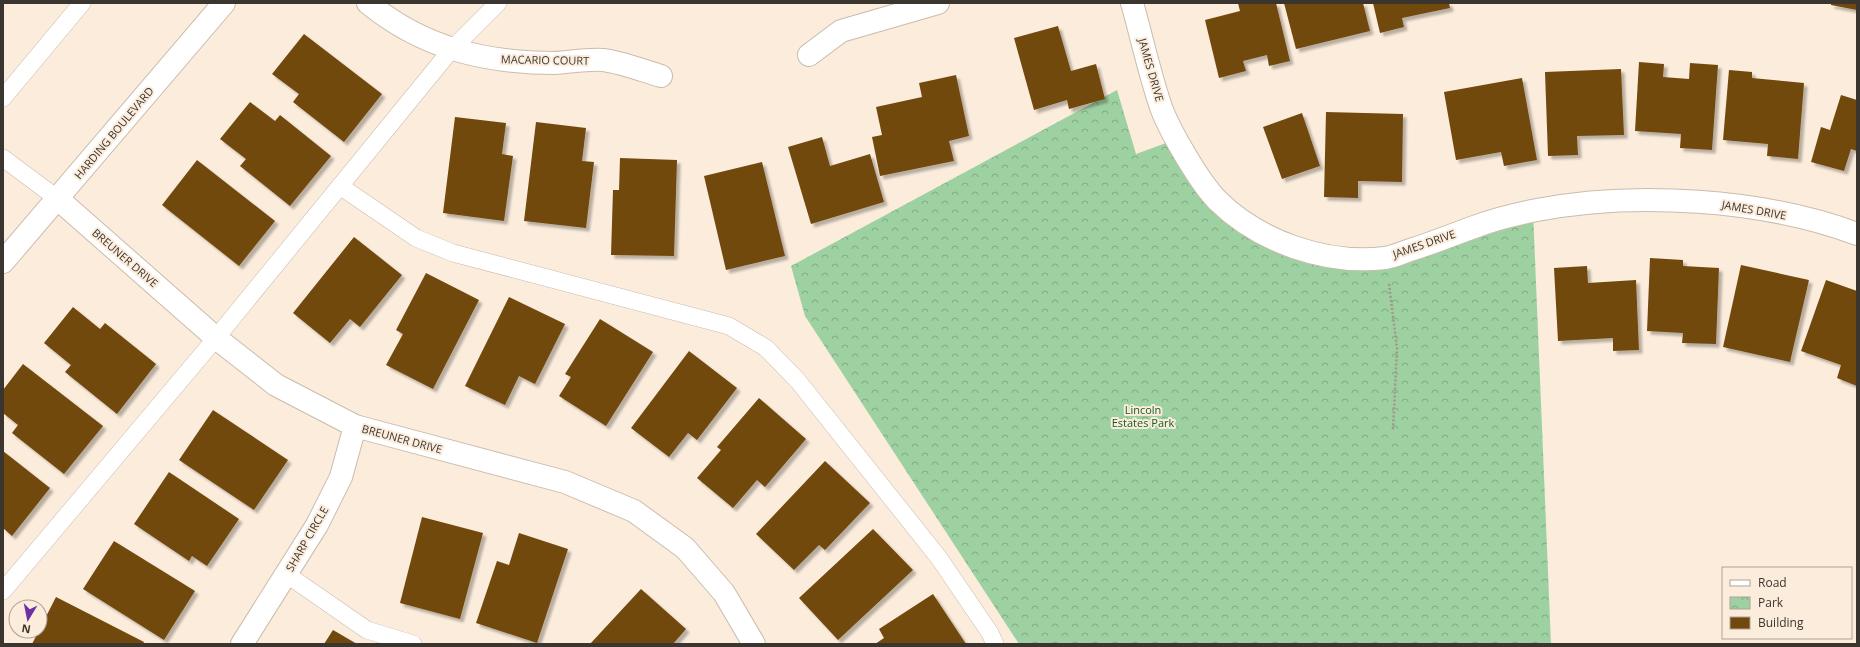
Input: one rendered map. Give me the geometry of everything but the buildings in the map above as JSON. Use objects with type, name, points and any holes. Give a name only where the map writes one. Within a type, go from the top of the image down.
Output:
[{"type":"street","name":"HARDING BOULEVARD","points":[[3,262],[224,3]]},
{"type":"street","name":"MACARIO COURT","points":[[368,3],[417,34],[451,50],[505,61],[554,63],[604,60],[662,76]]},
{"type":"street","points":[[809,55],[841,31],[938,3]]},
{"type":"street","name":"JAMES DRIVE","points":[[1132,3],[1163,111],[1192,166],[1217,200],[1251,227],[1296,250],[1342,259],[1386,258],[1479,225],[1537,210],[1592,202],[1657,201],[1717,204],[1778,213],[1857,234]]},
{"type":"street","name":"BREUNER DRIVE","points":[[58,199],[216,338],[276,385],[355,426],[565,482],[634,511],[685,548],[724,594],[754,644]]},
{"type":"street","name":"SHARP CIRCLE","points":[[242,644],[317,525],[341,477],[355,426]]},
{"type":"lane","points":[[3,98],[82,3]]},
{"type":"lane","points":[[3,591],[216,338],[451,50],[498,3]]},
{"type":"lane","points":[[3,158],[58,199]]},
{"type":"lane","points":[[340,186],[416,238],[454,253],[728,326],[766,348],[798,381],[939,558],[990,633],[995,644]]},
{"type":"lane","points":[[286,574],[367,630],[413,644]]},
{"type":"path","points":[[1386,258],[1397,348],[1393,430]]},
{"type":"green space","name":"Lincoln Estates Park","points":[[1117,90],[1136,154],[1177,139],[1229,204],[1304,244],[1390,250],[1533,211],[1551,644],[1019,644],[805,316],[791,266]]}]
